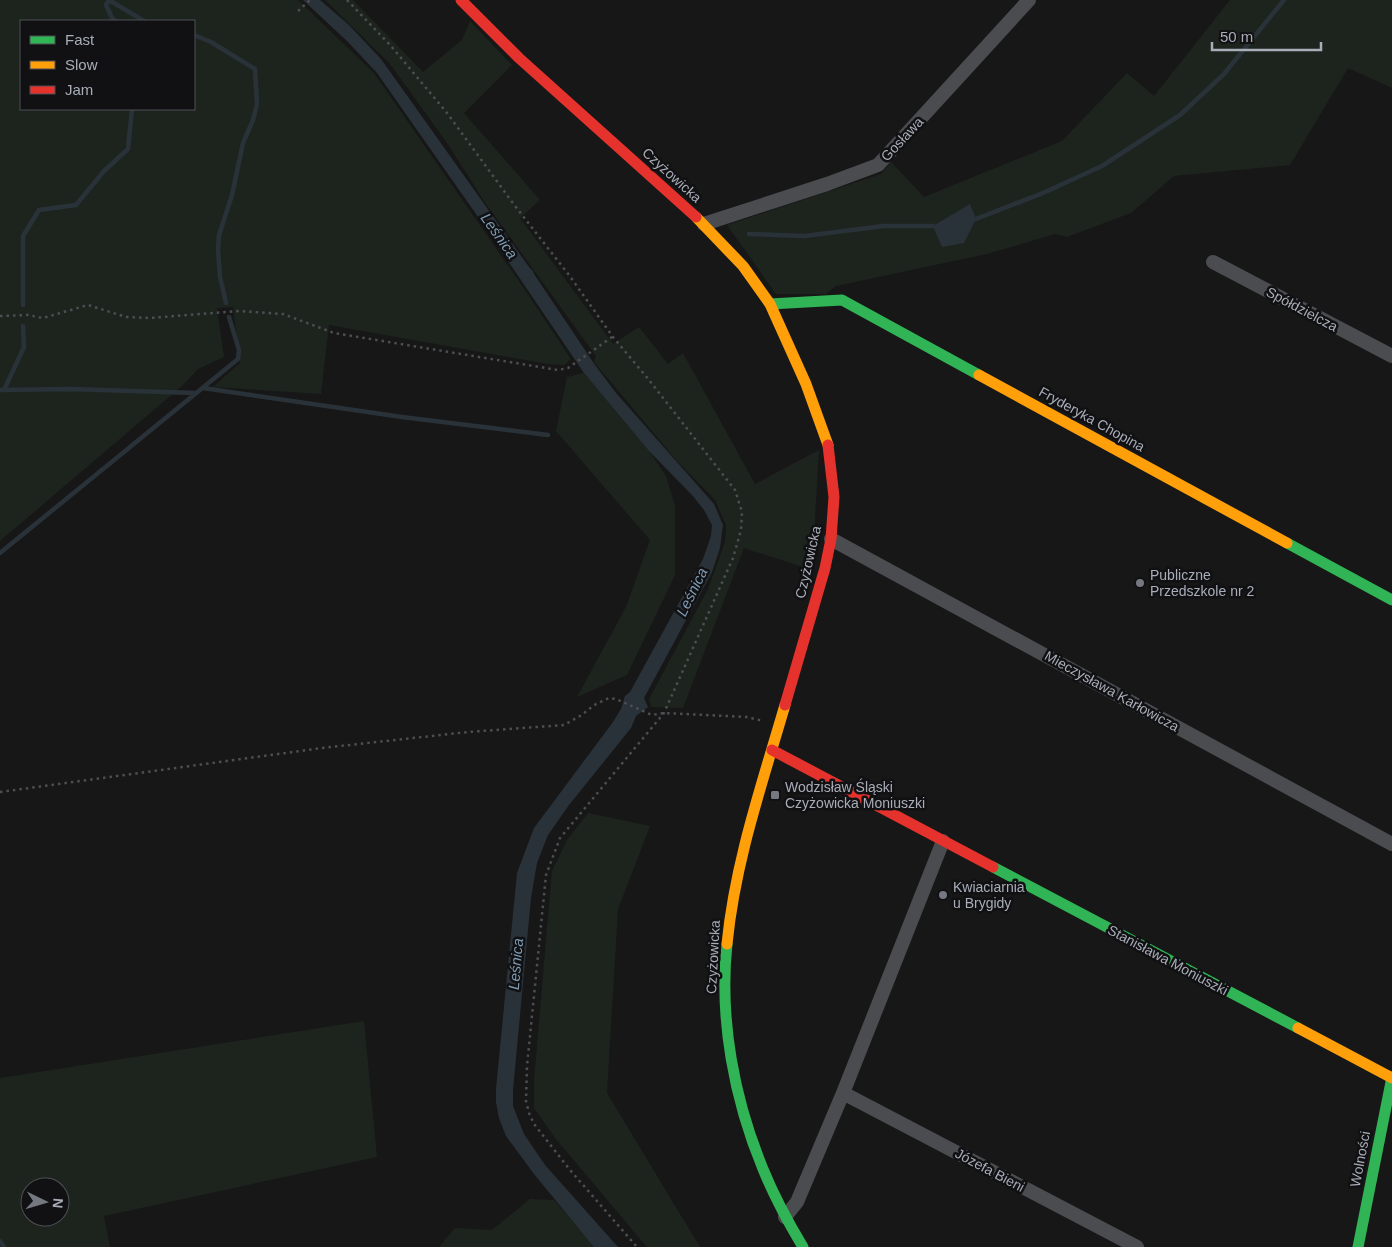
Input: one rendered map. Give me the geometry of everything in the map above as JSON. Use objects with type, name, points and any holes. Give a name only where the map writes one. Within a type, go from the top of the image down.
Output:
[{"type":"street","name":"Czyżowicka","points":[[461,0],[473,15],[519,58],[704,224],[744,266],[770,304],[806,384],[828,445],[834,496],[832,539],[743,850],[730,910],[726,958],[726,999],[732,1060],[748,1130],[764,1174],[785,1217],[803,1247]]},
{"type":"street","name":"Gosława","points":[[704,224],[828,184],[878,165],[1030,0]]},
{"type":"street","name":"Spółdzielcza","points":[[1213,262],[1392,356]]},
{"type":"street","name":"Fryderyka Chopina","points":[[770,304],[842,300],[1392,600]]},
{"type":"street","name":"Mieczysława Karłowicza","points":[[832,539],[1392,844]]},
{"type":"street","name":"Stanisława Moniuszki","points":[[772,750],[1392,1078]]},
{"type":"street","points":[[785,1217],[797,1202],[843,1093],[943,841]]},
{"type":"street","name":"Wolności","points":[[1358,1247],[1392,1078]]},
{"type":"street","name":"Józefa Bieni","points":[[843,1093],[1137,1247]]},
{"type":"path","points":[[298,11],[310,0]]},
{"type":"path","points":[[347,0],[391,46],[447,113],[514,206],[569,275],[613,337],[735,490],[742,512],[741,530],[733,558],[664,713],[560,838],[546,875],[527,1066],[526,1101],[534,1124],[570,1170],[637,1247]]},
{"type":"path","points":[[0,316],[28,315],[43,318],[88,305],[126,317],[150,318],[239,311],[284,314],[334,333],[558,370],[568,368],[613,337]]},
{"type":"path","points":[[0,792],[322,748],[468,732],[564,725],[596,704],[609,698],[616,699],[652,715],[664,713],[747,717],[779,725]]},
{"type":"shaded area","points":[[0,0],[298,0],[374,73],[571,359],[564,365],[548,364],[329,325],[321,394],[213,387],[240,363],[233,307],[217,308],[224,357],[198,369],[182,386],[0,541]]},
{"type":"shaded area","points":[[325,0],[353,0],[423,72],[462,40],[470,21],[512,65],[464,113],[540,200],[520,218],[613,344],[639,327],[668,364],[683,353],[755,484],[819,450],[812,570],[744,548],[683,708],[651,707],[649,699],[708,589],[725,542],[726,525],[715,500],[677,461],[594,362],[596,356],[486,204],[447,143],[390,64]]},
{"type":"shaded area","points":[[1230,0],[1392,0],[1392,88],[1348,68],[1290,165],[1174,176],[1131,213],[1067,237],[1055,234],[987,254],[836,286],[826,294],[776,294],[727,225],[881,174],[891,162],[924,197],[1062,141],[1127,73],[1154,96]]},
{"type":"shaded area","points":[[584,373],[649,451],[666,476],[675,505],[675,575],[627,675],[577,697],[626,607],[650,540],[556,431],[567,377]]},
{"type":"shaded area","points":[[588,813],[650,826],[618,909],[607,1093],[700,1247],[647,1247],[555,1138],[534,1108],[534,1080],[552,871],[567,840]]},
{"type":"shaded area","points":[[364,1021],[377,1157],[104,1216],[110,1247],[0,1247],[0,1078]]},
{"type":"shaded area","points":[[530,1199],[554,1200],[596,1247],[439,1247],[455,1228],[492,1230]]},
{"type":"water","name":"Leśnica","points":[[303,0],[320,0],[349,25],[381,59],[533,271],[595,365],[616,393],[714,504],[723,525],[720,548],[712,572],[644,698],[648,707],[636,716],[631,728],[569,805],[548,835],[537,863],[531,898],[513,1106],[524,1134],[545,1165],[618,1247],[594,1247],[534,1174],[506,1136],[499,1118],[496,1089],[517,873],[534,828],[621,709],[625,696],[630,692],[703,559],[711,536],[712,525],[704,510],[692,495],[649,451],[584,373],[377,73],[348,42]]},
{"type":"water","points":[[970,204],[976,219],[964,243],[942,247],[933,226]]},
{"type":"waterway","points":[[109,0],[142,20]]},
{"type":"waterway","points":[[109,0],[106,5],[113,20]]},
{"type":"waterway","points":[[976,219],[1043,193],[1102,166],[1180,115],[1224,74],[1284,0]]},
{"type":"waterway","points":[[195,35],[211,42],[255,69],[257,104],[253,120],[243,143],[232,195],[219,235],[220,277],[226,303]]},
{"type":"waterway","points":[[23,305],[23,236],[39,210],[76,205],[104,171],[128,149],[132,110]]},
{"type":"waterway","points":[[749,234],[805,236],[883,226],[933,226]]},
{"type":"waterway","points":[[0,553],[238,359],[239,350],[229,317]]},
{"type":"waterway","points":[[4,390],[24,347],[23,326]]},
{"type":"waterway","points":[[203,388],[402,417],[548,435]]},
{"type":"waterway","points":[[0,390],[71,389],[196,393]]},
{"type":"waterway","points":[[0,1241],[4,1247]]},
{"type":"traffic: fast","points":[[770,304],[842,300],[979,375]]},
{"type":"traffic: fast","points":[[1287,543],[1392,600]]},
{"type":"traffic: fast","points":[[993,867],[1298,1028]]},
{"type":"traffic: fast","points":[[727,944],[725,972],[727,1030],[731,1058],[744,1115],[763,1169],[781,1209],[803,1247]]},
{"type":"traffic: fast","points":[[1358,1247],[1392,1077]]},
{"type":"traffic: slow","points":[[696,217],[743,266],[770,304],[806,384],[828,445]]},
{"type":"traffic: slow","points":[[979,375],[1287,543]]},
{"type":"traffic: slow","points":[[727,944],[736,883],[743,853],[785,705]]},
{"type":"traffic: slow","points":[[1298,1028],[1392,1078]]},
{"type":"traffic: jam","points":[[461,0],[519,58],[696,217]]},
{"type":"traffic: jam","points":[[785,705],[825,568],[831,539],[834,497],[828,445]]},
{"type":"traffic: jam","points":[[772,750],[993,867]]},
{"type":"place","name":"Publiczne Przedszkole nr 2","points":[[1140,583]]},
{"type":"place","name":"Wodzisław Śląski Czyżowicka Moniuszki","points":[[775,795]]},
{"type":"place","name":"Kwiaciarnia u Brygidy","points":[[943,895]]}]
